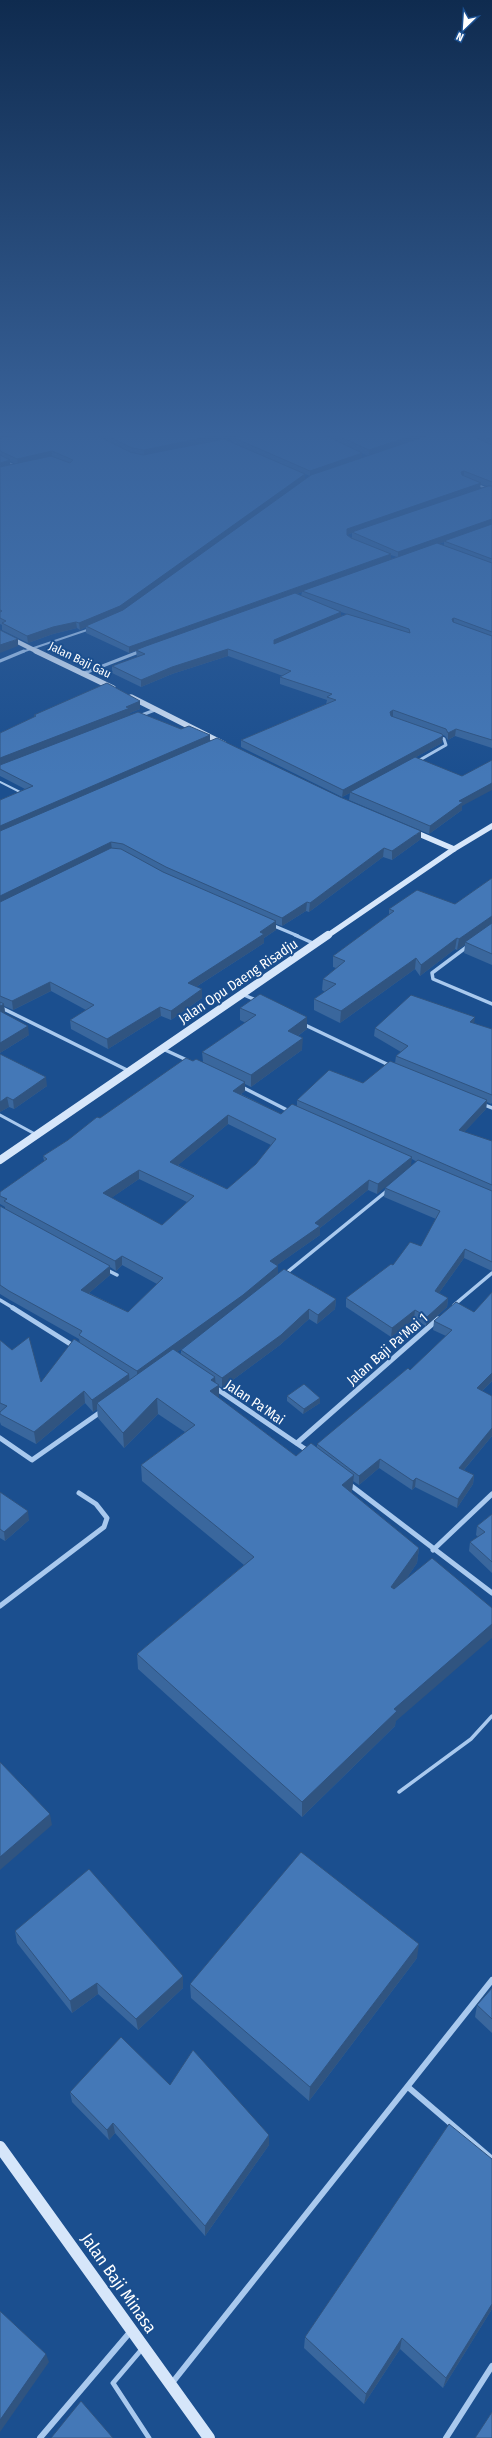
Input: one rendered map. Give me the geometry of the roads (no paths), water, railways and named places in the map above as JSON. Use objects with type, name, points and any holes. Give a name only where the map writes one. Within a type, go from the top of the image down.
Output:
[{"type":"main road","name":"Jalan Baji Gau","points":[[0,633],[117,690]]},
{"type":"main road","name":"Jalan Baji Gau","points":[[124,693],[217,743],[227,746]]},
{"type":"main road","name":"Jalan Opu Daeng Risadju","points":[[0,1160],[162,1048],[244,995],[454,849],[492,826]]},
{"type":"main road","points":[[405,828],[454,849]]},
{"type":"main road","name":"Jalan Baji Minasa","points":[[0,2147],[209,2438]]},
{"type":"street","points":[[0,661],[30,648],[93,628]]},
{"type":"street","points":[[82,674],[142,651]]},
{"type":"street","points":[[133,718],[155,710]]},
{"type":"street","points":[[412,764],[446,745],[444,739],[437,737]]},
{"type":"street","points":[[268,923],[316,945]]},
{"type":"street","points":[[474,942],[432,973],[433,979],[492,1004]]},
{"type":"street","points":[[244,995],[265,1005]]},
{"type":"street","points":[[0,1007],[130,1071]]},
{"type":"street","points":[[300,1022],[397,1069]]},
{"type":"street","points":[[162,1048],[196,1065]]},
{"type":"street","points":[[237,1085],[299,1115]]},
{"type":"street","points":[[478,1102],[492,1108]]},
{"type":"street","points":[[279,1279],[395,1184]]},
{"type":"street","points":[[98,1264],[117,1275]]},
{"type":"street","points":[[449,1309],[492,1273]]},
{"type":"street","points":[[0,1300],[79,1349]]},
{"type":"street","name":"Jalan Baji Pa'Mai 1","points":[[297,1443],[443,1315]]},
{"type":"street","name":"Jalan Pa'Mai","points":[[207,1382],[310,1453]]},
{"type":"street","points":[[0,1438],[32,1460],[107,1408]]},
{"type":"street","points":[[347,1482],[433,1550],[492,1593]]},
{"type":"street","points":[[0,1606],[104,1527],[107,1518],[96,1504],[79,1493]]},
{"type":"street","points":[[433,1550],[492,1494]]},
{"type":"street","points":[[170,2385],[492,1980]]},
{"type":"street","points":[[408,2087],[492,2159]]},
{"type":"street","points":[[40,2438],[131,2330]]},
{"type":"street","points":[[446,2438],[492,2366]]},
{"type":"lane","points":[[0,782],[20,792]]},
{"type":"lane","points":[[0,1116],[36,1135]]},
{"type":"lane","points":[[399,1792],[471,1739],[492,1716]]},
{"type":"lane","points":[[143,2348],[113,2383],[149,2438]]}]
